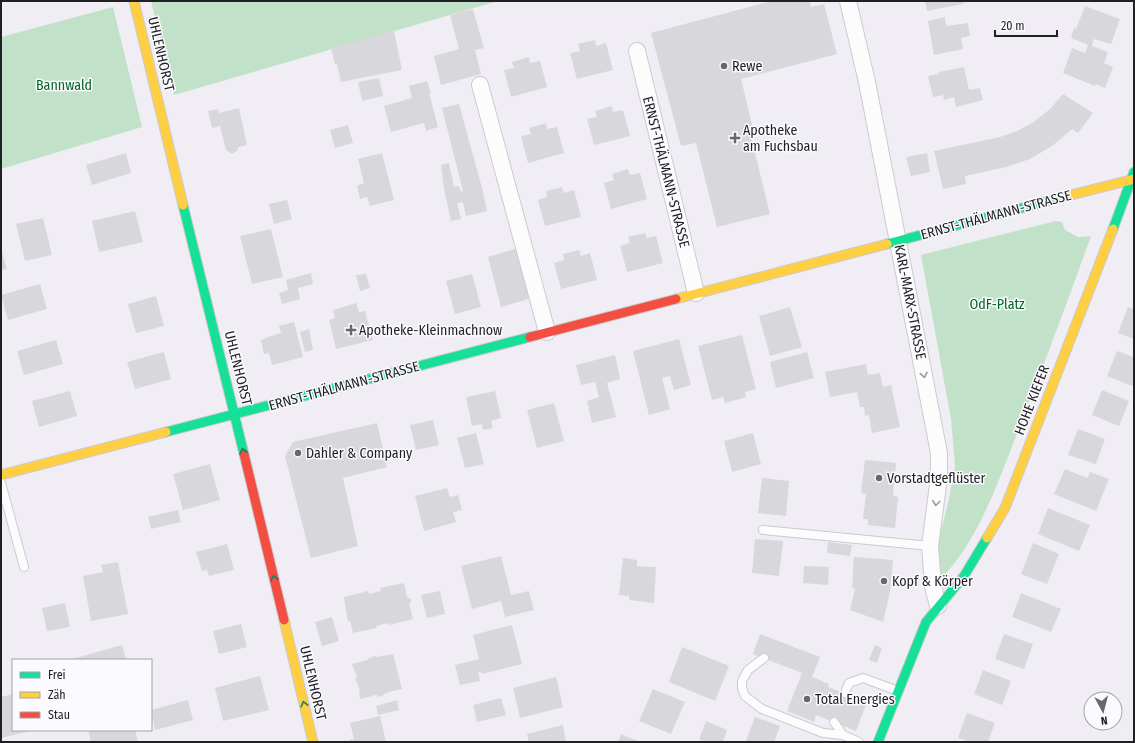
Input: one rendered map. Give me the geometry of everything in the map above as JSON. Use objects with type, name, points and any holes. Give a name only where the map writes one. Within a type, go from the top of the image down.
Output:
[{"type":"street","name":"UHLENHORST","points":[[134,1],[313,742]]},
{"type":"street","name":"KARL-MARX-STRASSE","points":[[848,1],[867,82],[939,453],[939,477],[930,546],[933,586],[938,606]]},
{"type":"street","name":"ERNST-THÄLMANN-STRASSE","points":[[637,51],[696,293]]},
{"type":"street","points":[[480,85],[547,332]]},
{"type":"street","name":"ERNST-THÄLMANN-STRASSE","points":[[1,475],[1133,177]]},
{"type":"street","name":"HOHE KIEFER","points":[[898,692],[926,622],[964,576],[1005,508],[1133,177]]},
{"type":"street","points":[[878,742],[898,692]]},
{"type":"lane","points":[[1,483],[24,567]]},
{"type":"lane","points":[[763,530],[930,546]]},
{"type":"lane","points":[[764,658],[748,670],[742,681],[742,688],[745,696],[762,709],[823,733],[843,736],[859,742]]},
{"type":"lane","points":[[845,693],[849,682],[863,678],[898,692]]},
{"type":"lane","points":[[834,722],[843,736]]},
{"type":"green space","points":[[151,1],[498,1],[174,95]]},
{"type":"green space","name":"Bannwald","points":[[113,7],[142,127],[1,169],[1,37]]},
{"type":"green space","name":"OdF-Platz","points":[[1056,221],[1062,222],[1065,230],[1078,237],[1091,236],[1045,361],[994,492],[977,528],[955,562],[942,578],[938,576],[938,543],[949,499],[955,466],[951,419],[921,255]]},
{"type":"building","name":"Rewe","points":[[768,1],[810,1],[811,7],[824,4],[837,54],[741,79],[753,128],[749,129],[770,214],[717,227],[696,143],[681,146],[651,33]]},
{"type":"building","points":[[925,1],[965,1],[963,4],[927,11]]},
{"type":"building","points":[[1085,6],[1120,19],[1111,44],[1094,39],[1092,46],[1108,52],[1104,63],[1113,67],[1105,88],[1096,84],[1095,86],[1063,73],[1072,48],[1085,53],[1088,45],[1071,38],[1074,28],[1076,29]]},
{"type":"building","points":[[473,9],[484,48],[475,50],[481,74],[441,85],[434,56],[459,49],[450,15]]},
{"type":"building","points":[[945,17],[946,26],[968,23],[970,36],[961,38],[963,49],[934,55],[928,21]]},
{"type":"building","points":[[394,31],[402,70],[341,82],[337,64],[335,64],[331,48]]},
{"type":"building","points":[[595,40],[596,46],[606,43],[613,70],[577,79],[570,53],[580,51],[578,44]]},
{"type":"building","points":[[529,57],[530,63],[540,61],[547,87],[511,97],[504,70],[514,68],[512,62]]},
{"type":"building","points":[[964,67],[969,90],[980,88],[983,100],[956,107],[954,97],[944,100],[943,95],[933,97],[928,76],[939,74],[939,72]]},
{"type":"building","points":[[379,78],[383,96],[362,101],[358,82]]},
{"type":"building","points":[[427,81],[438,127],[426,131],[424,123],[391,132],[384,106],[412,98],[409,86]]},
{"type":"building","points":[[1063,94],[1093,113],[1078,133],[1072,129],[1052,146],[1030,159],[1006,167],[965,176],[966,184],[943,189],[934,151],[1000,137],[1017,131],[1034,122],[1050,109]]},
{"type":"building","points":[[459,104],[487,211],[466,216],[463,202],[457,203],[461,219],[451,221],[444,189],[441,165],[449,163],[454,187],[459,186],[461,192],[463,191],[442,108]]},
{"type":"building","points":[[612,106],[613,112],[623,110],[630,136],[594,145],[587,119],[597,117],[595,111]]},
{"type":"building","points":[[239,108],[247,145],[238,147],[238,150],[232,154],[226,150],[220,126],[212,128],[208,111],[218,109],[219,113]]},
{"type":"building","points":[[546,123],[547,129],[557,127],[564,153],[528,163],[521,136],[531,134],[529,128]]},
{"type":"building","points":[[348,125],[353,143],[335,148],[330,130]]},
{"type":"building","points":[[126,153],[131,173],[92,185],[86,165]]},
{"type":"building","points":[[382,153],[394,200],[370,206],[367,197],[360,199],[357,186],[364,183],[358,159]]},
{"type":"building","points":[[927,153],[930,172],[911,176],[906,157]]},
{"type":"building","points":[[628,169],[630,175],[640,173],[647,199],[611,209],[604,183],[614,180],[612,174]]},
{"type":"building","points":[[562,187],[564,193],[574,190],[581,217],[545,226],[538,200],[547,197],[546,191]]},
{"type":"building","points":[[287,200],[292,219],[274,224],[269,204]]},
{"type":"building","points":[[135,211],[143,242],[99,252],[92,221]]},
{"type":"building","points":[[43,218],[52,255],[25,261],[16,224]]},
{"type":"building","points":[[271,229],[283,277],[252,284],[240,236]]},
{"type":"building","points":[[645,233],[647,238],[656,236],[663,263],[627,272],[620,246],[630,243],[628,237]]},
{"type":"building","points":[[518,248],[532,298],[501,307],[488,257]]},
{"type":"building","points":[[1,249],[7,269],[1,270]]},
{"type":"building","points":[[579,250],[581,256],[590,253],[597,280],[561,289],[554,263],[564,260],[563,254]]},
{"type":"building","points":[[311,273],[313,284],[298,288],[300,299],[282,304],[279,293],[288,290],[286,280]]},
{"type":"building","points":[[366,274],[370,288],[360,291],[356,275]]},
{"type":"building","points":[[472,274],[481,307],[455,314],[446,281]]},
{"type":"building","points":[[40,284],[47,309],[8,320],[1,295]]},
{"type":"building","points":[[156,296],[164,326],[136,333],[128,304]]},
{"type":"building","name":"Apotheke-Kleinmachnow","points":[[356,303],[359,312],[365,311],[373,340],[336,349],[329,320],[335,318],[333,310]]},
{"type":"building","points":[[790,307],[802,347],[770,356],[759,316]]},
{"type":"building","points":[[1128,307],[1134,309],[1134,339],[1118,333]]},
{"type":"building","points":[[294,322],[303,357],[272,365],[269,353],[264,354],[261,340],[281,333],[279,326]]},
{"type":"building","points":[[309,329],[313,350],[305,352],[300,332]]},
{"type":"building","points":[[742,335],[756,389],[745,392],[746,397],[725,403],[723,397],[712,400],[698,346]]},
{"type":"building","points":[[679,339],[691,385],[674,390],[670,376],[662,378],[670,409],[649,415],[633,351]]},
{"type":"building","points":[[56,340],[63,364],[24,375],[17,351]]},
{"type":"building","points":[[1117,351],[1134,357],[1134,383],[1132,386],[1107,376]]},
{"type":"building","points":[[164,352],[171,379],[135,389],[127,362]]},
{"type":"building","points":[[807,352],[814,378],[776,388],[770,362]]},
{"type":"building","points":[[615,355],[620,379],[607,383],[616,417],[592,423],[587,401],[599,397],[595,382],[581,385],[576,365]]},
{"type":"building","points":[[866,364],[868,375],[880,373],[883,387],[891,385],[900,427],[872,433],[869,415],[865,416],[864,407],[860,407],[857,392],[830,397],[825,372]]},
{"type":"building","points":[[1102,390],[1129,401],[1119,426],[1092,415]]},
{"type":"building","points":[[70,391],[77,416],[39,427],[32,401]]},
{"type":"building","points":[[495,391],[501,418],[491,421],[493,428],[483,430],[482,424],[472,426],[466,397]]},
{"type":"building","points":[[554,403],[564,441],[537,448],[527,410]]},
{"type":"building","points":[[433,420],[439,445],[416,450],[410,425]]},
{"type":"building","points":[[377,423],[387,467],[343,478],[358,546],[311,558],[285,456],[293,442]]},
{"type":"building","points":[[1078,429],[1105,439],[1096,464],[1068,455]]},
{"type":"building","points":[[476,433],[484,464],[465,468],[457,438]]},
{"type":"building","points":[[753,433],[761,464],[732,472],[724,441]]},
{"type":"building","points":[[865,460],[896,463],[893,496],[898,497],[895,528],[868,525],[868,519],[863,519],[866,494],[861,493]]},
{"type":"building","points":[[210,464],[220,500],[183,510],[173,474]]},
{"type":"building","points":[[1065,469],[1087,478],[1090,472],[1109,479],[1096,511],[1054,494]]},
{"type":"building","points":[[762,478],[789,481],[786,516],[758,513]]},
{"type":"building","points":[[447,488],[450,497],[458,495],[462,510],[453,512],[456,522],[424,531],[415,496]]},
{"type":"building","points":[[1048,508],[1090,525],[1079,551],[1038,534]]},
{"type":"building","points":[[178,510],[181,522],[151,529],[148,517]]},
{"type":"building","points":[[755,539],[783,541],[779,576],[752,573]]},
{"type":"building","points":[[828,542],[852,545],[850,556],[827,553]]},
{"type":"building","points":[[1033,543],[1059,554],[1047,584],[1021,574]]},
{"type":"building","points":[[227,544],[234,570],[209,576],[207,570],[202,571],[196,552]]},
{"type":"building","points":[[501,556],[511,595],[529,591],[534,610],[505,617],[501,601],[472,609],[461,566]]},
{"type":"building","points":[[854,557],[893,560],[890,592],[883,622],[850,610],[855,589],[852,588]]},
{"type":"building","points":[[623,558],[637,560],[637,566],[656,567],[654,603],[629,600],[629,596],[619,595]]},
{"type":"building","points":[[118,562],[128,614],[91,621],[83,576],[103,572],[101,565]]},
{"type":"building","points":[[804,566],[829,567],[828,585],[803,583]]},
{"type":"building","points":[[404,583],[407,597],[412,600],[409,604],[413,619],[389,625],[388,623],[376,626],[377,628],[353,633],[350,621],[348,622],[344,597],[368,591],[369,594],[381,591],[380,588]]},
{"type":"building","points":[[440,591],[445,614],[427,618],[421,595]]},
{"type":"building","points":[[1021,593],[1061,609],[1051,632],[1012,617]]},
{"type":"building","points":[[65,603],[70,627],[47,631],[42,608]]},
{"type":"building","points":[[332,617],[339,641],[322,646],[315,622]]},
{"type":"building","points":[[241,624],[247,647],[219,654],[213,631]]},
{"type":"building","points":[[512,625],[522,664],[482,674],[481,671],[478,672],[480,681],[460,685],[455,665],[479,659],[473,635]]},
{"type":"building","points":[[760,634],[820,657],[812,677],[829,684],[828,687],[867,702],[856,731],[816,715],[814,722],[787,711],[802,673],[753,654]]},
{"type":"building","points":[[1004,634],[1033,644],[1024,669],[995,659]]},
{"type":"building","points":[[122,645],[126,659],[73,659]]},
{"type":"building","points":[[875,645],[882,648],[877,663],[869,660]]},
{"type":"building","points":[[682,647],[729,666],[715,701],[669,682]]},
{"type":"building","points":[[393,654],[402,689],[385,693],[384,695],[378,697],[376,695],[360,699],[360,690],[355,678],[357,677],[352,664],[375,656],[377,657]]},
{"type":"building","points":[[983,670],[1011,681],[1002,705],[974,694]]},
{"type":"building","points":[[260,676],[269,710],[223,721],[215,688]]},
{"type":"building","points":[[556,677],[563,707],[520,718],[513,688]]},
{"type":"building","points":[[653,689],[685,702],[671,734],[639,721]]},
{"type":"building","points":[[12,694],[12,731],[30,731],[1,738],[1,697]]},
{"type":"building","points":[[501,698],[506,715],[477,722],[473,705]]},
{"type":"building","points":[[188,700],[193,720],[155,730],[152,710]]},
{"type":"building","points":[[397,700],[399,710],[378,715],[376,706]]},
{"type":"building","points":[[967,713],[995,723],[988,742],[971,742],[958,738]]},
{"type":"building","points":[[380,716],[386,742],[350,742],[349,740],[354,739],[350,723]]},
{"type":"building","points":[[755,717],[780,726],[774,742],[746,741]]},
{"type":"building","points":[[706,721],[727,730],[723,742],[706,742],[699,739]]},
{"type":"building","points":[[563,725],[566,742],[529,742],[527,734]]},
{"type":"building","points":[[88,731],[135,731],[138,742],[91,742]]},
{"type":"building","points":[[621,734],[640,742],[618,742]]},
{"type":"traffic: fast","points":[[1113,229],[1134,172]]},
{"type":"traffic: fast","points":[[887,244],[1063,197]]},
{"type":"traffic: fast","points":[[183,205],[244,454]]},
{"type":"traffic: fast","points":[[166,432],[530,337]]},
{"type":"traffic: fast","points":[[878,742],[926,622],[964,576],[987,538]]},
{"type":"traffic: slow","points":[[134,1],[183,205]]},
{"type":"traffic: slow","points":[[1063,197],[1134,179]]},
{"type":"traffic: slow","points":[[987,538],[1005,508],[1113,229]]},
{"type":"traffic: slow","points":[[676,299],[887,244]]},
{"type":"traffic: slow","points":[[1,475],[166,432]]},
{"type":"traffic: slow","points":[[284,620],[313,742]]},
{"type":"traffic: jam","points":[[530,337],[676,299]]},
{"type":"traffic: jam","points":[[244,454],[284,620]]},
{"type":"place","name":"Rewe","points":[[724,66]]},
{"type":"place","name":"Apotheke am Fuchsbau","points":[[735,138]]},
{"type":"place","name":"Apotheke-Kleinmachnow","points":[[351,330]]},
{"type":"place","name":"Dahler & Company","points":[[298,453]]},
{"type":"place","name":"Vorstadtgeflüster","points":[[879,478]]},
{"type":"place","name":"Kopf & Körper","points":[[884,581]]},
{"type":"place","name":"Total Energies","points":[[807,699]]}]
